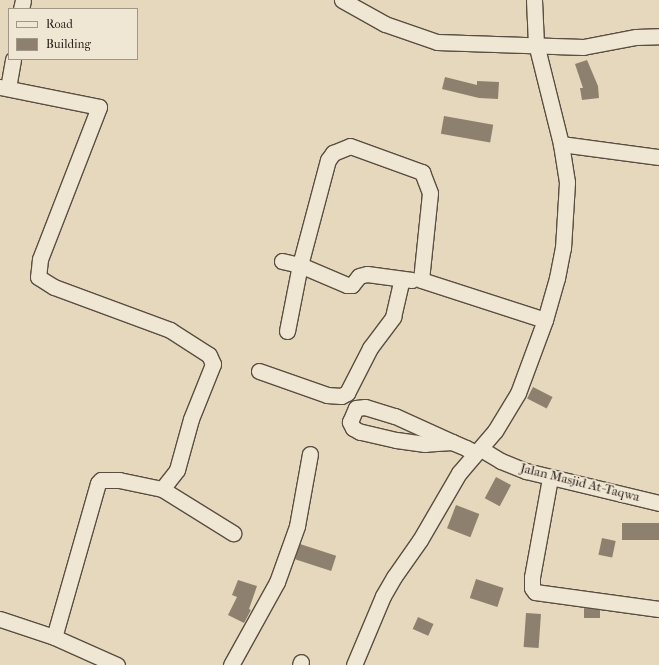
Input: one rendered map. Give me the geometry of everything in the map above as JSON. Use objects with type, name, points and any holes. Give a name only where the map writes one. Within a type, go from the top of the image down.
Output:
[{"type":"street","points":[[342,0],[385,24],[437,42],[536,44],[583,47],[636,36],[659,36]]},
{"type":"street","points":[[354,665],[382,596],[455,479],[495,431],[518,393],[545,320],[557,278],[565,217],[566,182],[561,144],[536,44],[534,0]]},
{"type":"street","points":[[13,60],[4,88],[99,107],[40,259],[38,277],[54,287],[170,330],[212,360],[213,368],[192,420],[176,470],[162,489]]},
{"type":"street","points":[[561,144],[659,157]]},
{"type":"street","points":[[287,331],[300,265],[328,160],[333,154],[350,146],[422,172],[430,194],[421,280]]},
{"type":"street","points":[[282,261],[300,265],[347,285],[357,282],[359,276],[363,274],[421,280],[545,320]]},
{"type":"street","points":[[259,371],[327,395],[341,396],[346,393],[370,348],[393,317],[402,279]]},
{"type":"street","name":"Jalan Masjid At-Taqwa","points":[[452,442],[432,444],[396,440],[360,432],[353,428],[350,422],[356,408],[365,407],[395,416],[452,442],[479,451],[512,466],[550,478],[659,503]]},
{"type":"street","points":[[231,665],[277,582],[297,526],[310,454]]},
{"type":"street","points":[[550,478],[532,577],[532,588],[535,592],[659,609]]},
{"type":"street","points":[[54,637],[98,483],[102,480],[120,480],[162,489],[233,533]]},
{"type":"street","points":[[0,618],[54,637],[118,665]]},
{"type":"building","points":[[587,60],[598,86],[599,98],[582,100],[580,88],[583,88],[575,64]]},
{"type":"building","points":[[445,77],[477,85],[477,81],[499,82],[498,99],[479,98],[442,89]]},
{"type":"building","points":[[444,116],[493,125],[490,142],[441,134]]},
{"type":"building","points":[[533,387],[553,397],[547,409],[527,399]]},
{"type":"building","points":[[496,477],[511,485],[500,506],[485,498]]},
{"type":"building","points":[[456,505],[479,514],[470,537],[447,528]]},
{"type":"building","points":[[622,523],[659,523],[659,540],[622,540]]},
{"type":"building","points":[[602,538],[616,541],[612,558],[598,555]]},
{"type":"building","points":[[300,544],[336,556],[331,571],[295,559]]},
{"type":"building","points":[[476,579],[504,588],[497,607],[470,598]]},
{"type":"building","points":[[238,580],[257,586],[249,609],[251,610],[244,623],[228,615],[237,597],[232,595]]},
{"type":"building","points":[[584,608],[600,610],[600,618],[584,618]]},
{"type":"building","points":[[526,613],[541,614],[539,648],[524,647]]},
{"type":"building","points":[[418,617],[434,624],[428,636],[413,629]]}]
